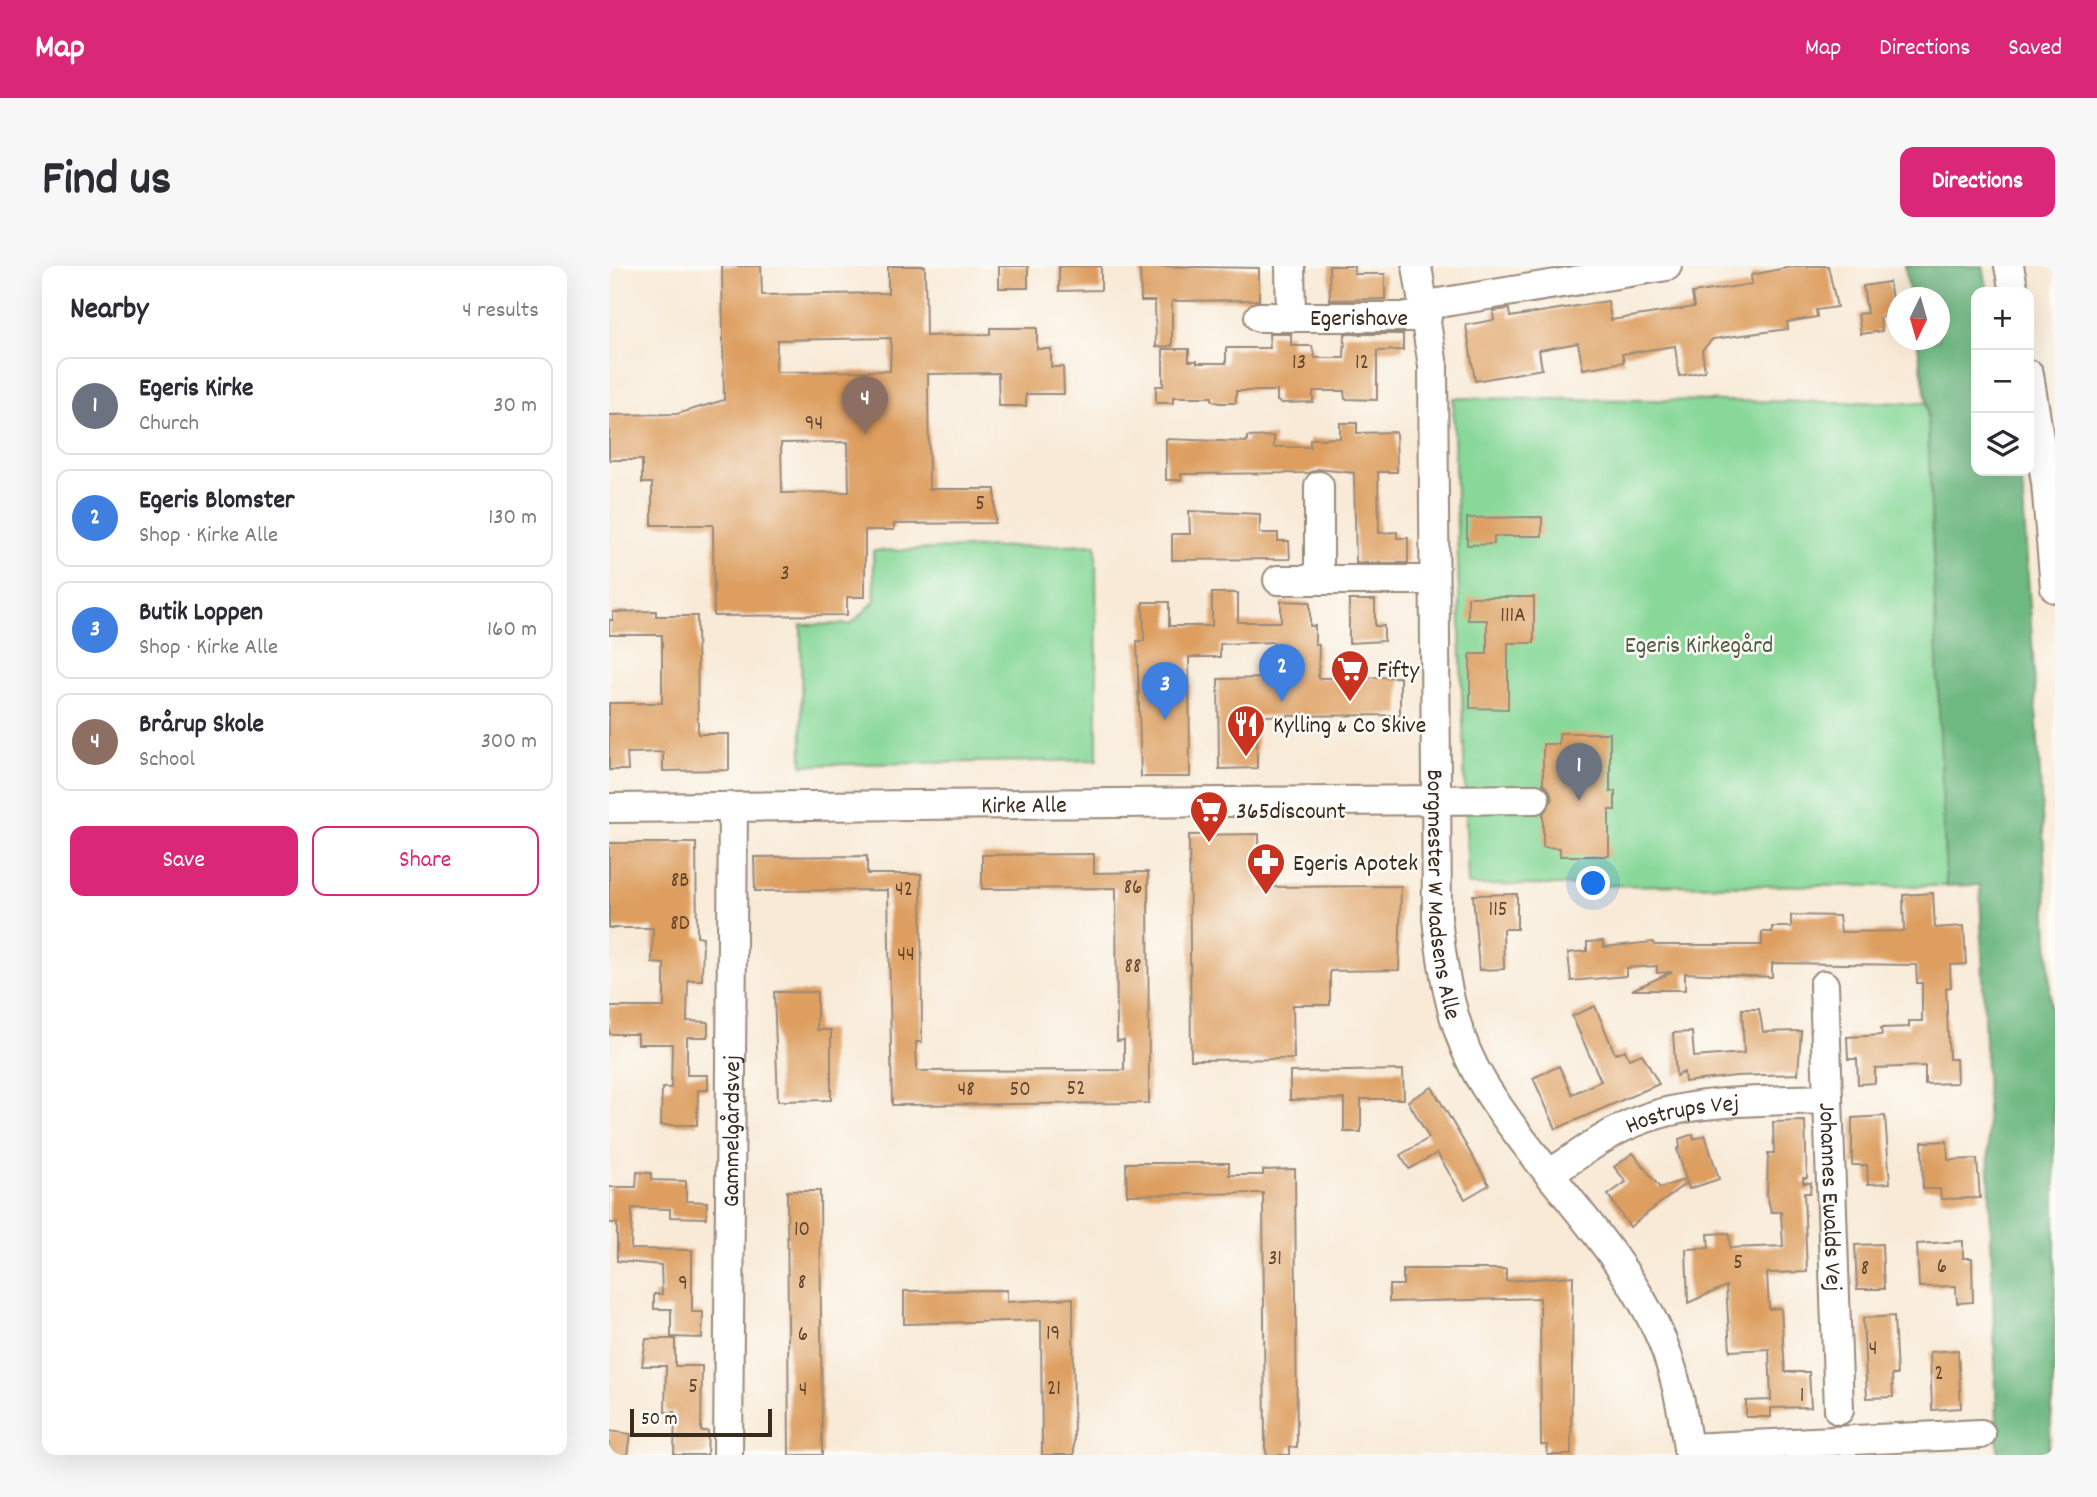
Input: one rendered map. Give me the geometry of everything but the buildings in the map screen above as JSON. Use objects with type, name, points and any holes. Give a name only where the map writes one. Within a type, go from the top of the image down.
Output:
[{"type":"street","name":"Egerishave","points":[[1290,266],[1291,317]]},
{"type":"street","name":"Borgmester W Madsens Alle","points":[[1417,266],[1433,366],[1437,918],[1443,977],[1459,1030],[1483,1084],[1631,1282],[1657,1329],[1678,1391],[1689,1451]]},
{"type":"street","name":"Egerishave","points":[[1259,317],[1426,311],[1667,266]]},
{"type":"street","points":[[2009,266],[2013,287]]},
{"type":"street","points":[[2034,405],[2046,483],[2055,588]]},
{"type":"street","points":[[1319,486],[1319,580]]},
{"type":"street","points":[[1278,580],[1434,580]]},
{"type":"street","name":"Kirke Alle","points":[[609,808],[1535,799]]},
{"type":"street","name":"Gammelgårdsvej","points":[[728,1455],[733,807]]},
{"type":"street","name":"Johannes Ewalds Vej","points":[[1824,985],[1839,1410]]},
{"type":"street","name":"Hostrups Vej","points":[[1549,1174],[1622,1128],[1661,1114],[1706,1105],[1828,1099]]},
{"type":"street","points":[[1689,1451],[1981,1434]]},
{"type":"green space","points":[[1905,266],[1983,266],[1987,287],[1971,287],[1971,476],[2021,476],[2022,484],[2040,773],[2052,1062],[2055,1329],[2052,1413],[2047,1455],[1998,1455],[1980,885],[1946,886],[1927,403],[1919,350],[1950,350],[1950,287],[1908,287]]},
{"type":"green space","name":"Egeris Kirkegård","points":[[1453,398],[1927,403],[1946,886],[1468,885]]},
{"type":"green space","points":[[1096,544],[1097,760],[802,765],[801,625],[851,624],[875,601],[873,551]]},
{"type":"place","name":"Brårup Skole","points":[[865,434]]},
{"type":"place","name":"Egeris Blomster","points":[[1282,702]]},
{"type":"place","name":"Fifty","points":[[1350,703]]},
{"type":"place","name":"Butik Loppen","points":[[1165,720]]},
{"type":"place","name":"Kylling & Co Skive","points":[[1246,758]]},
{"type":"place","name":"Egeris Kirke","points":[[1579,801]]},
{"type":"place","name":"365discount","points":[[1209,844]]},
{"type":"place","name":"Egeris Apotek","points":[[1266,896]]}]
